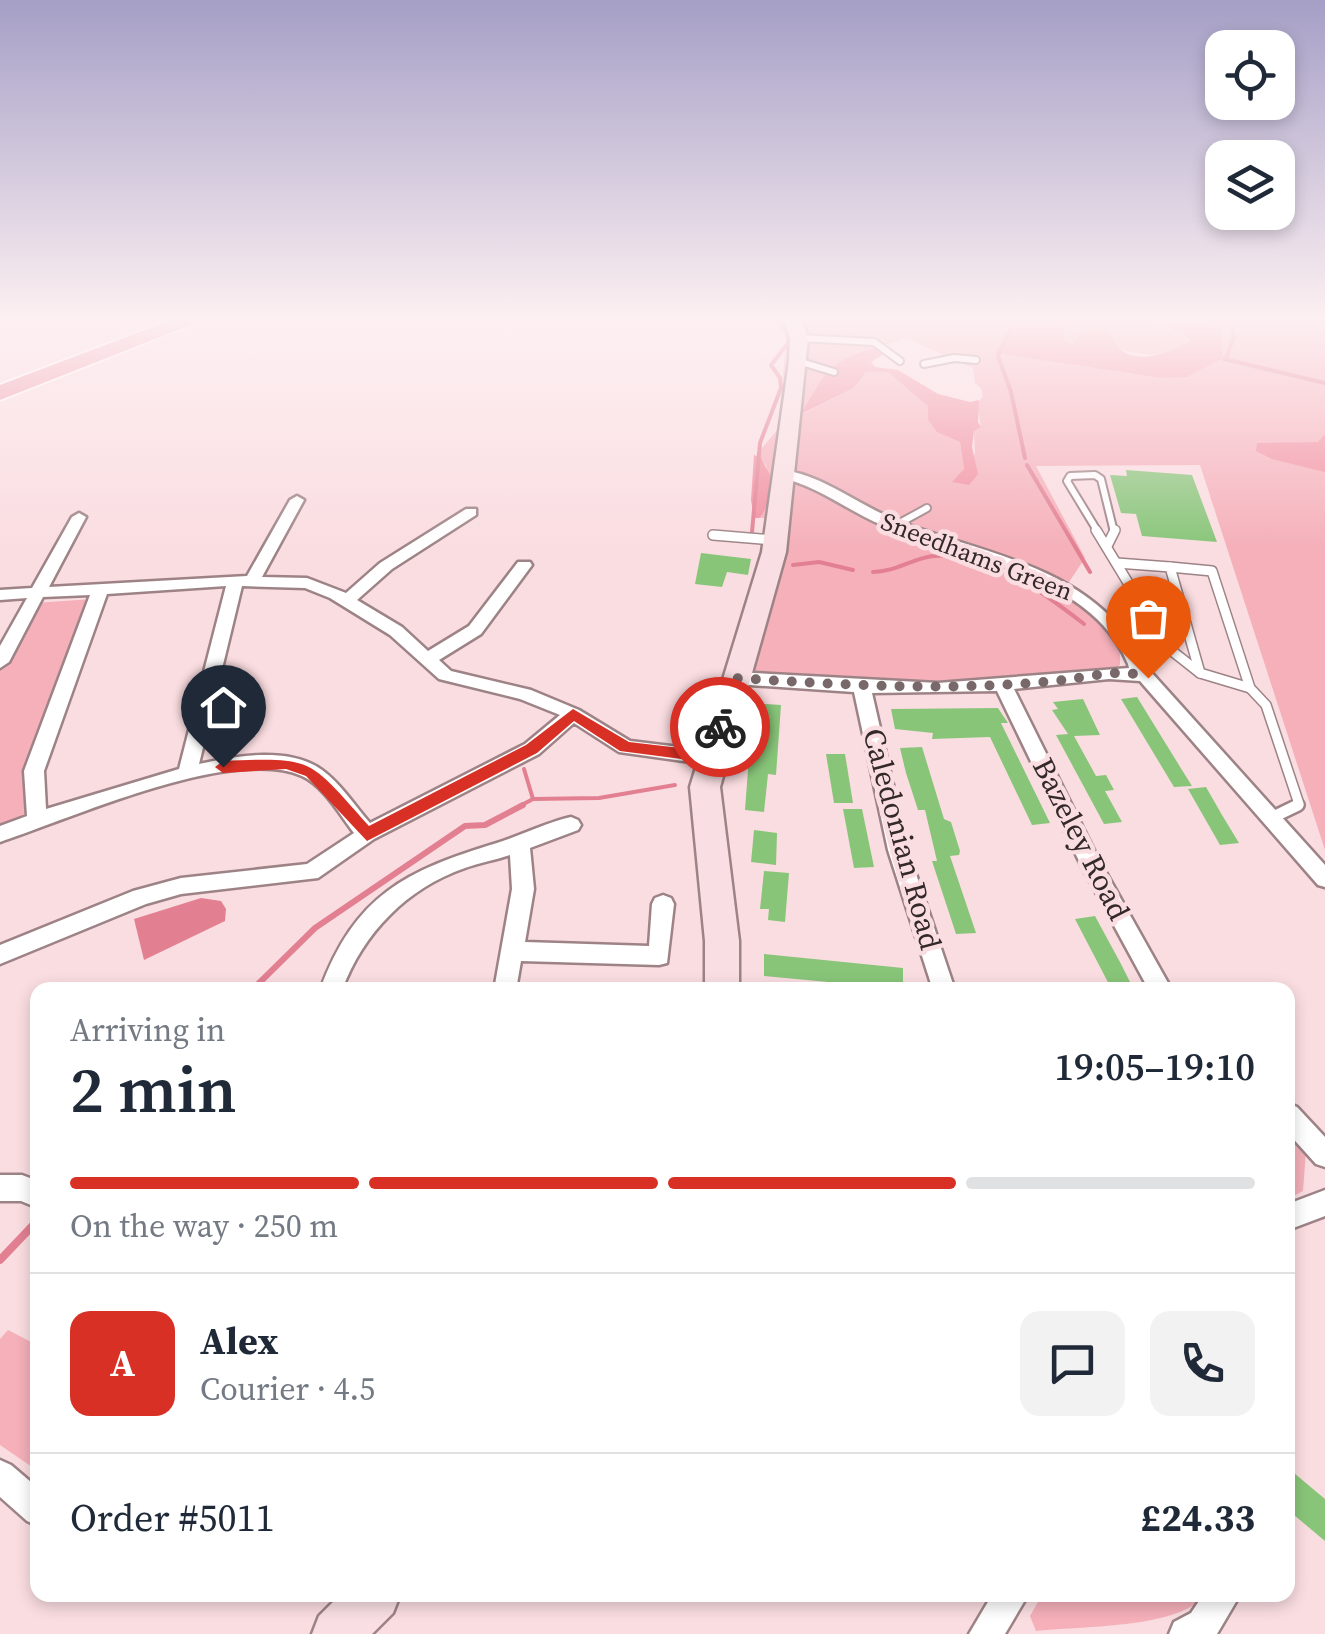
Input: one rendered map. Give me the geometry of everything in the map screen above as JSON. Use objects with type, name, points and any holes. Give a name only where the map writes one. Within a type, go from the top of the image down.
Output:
[{"type":"street","points":[[722,982],[722,941],[705,787],[775,540],[791,396]]},
{"type":"street","name":"Sneedhams Green","points":[[782,474],[800,477],[896,525],[1045,577],[1078,594],[1114,628],[1138,664],[1138,674]]},
{"type":"street","points":[[188,772],[197,720],[243,581],[297,500]]},
{"type":"street","points":[[346,601],[386,566],[471,512]]},
{"type":"street","points":[[0,662],[79,517]]},
{"type":"street","points":[[427,658],[475,630],[524,565]]},
{"type":"street","points":[[0,595],[243,581],[307,583],[396,631],[445,675],[526,694],[573,714],[626,748],[712,758]]},
{"type":"street","points":[[37,821],[34,771],[100,590]]},
{"type":"street","points":[[735,678],[862,688],[1004,687],[1138,674],[1154,684],[1325,879]]},
{"type":"street","name":"Bazeley Road","points":[[1004,687],[1090,863],[1157,982]]},
{"type":"street","name":"Caledonian Road","points":[[862,688],[898,850],[941,982]]},
{"type":"street","points":[[0,954],[140,897],[181,886],[311,872],[367,834],[532,749],[573,714]]},
{"type":"street","points":[[0,834],[188,772],[258,762],[287,764],[312,772],[367,834]]},
{"type":"street","points":[[333,982],[340,960],[369,917],[450,864],[519,844],[550,828],[572,825]]},
{"type":"street","points":[[508,982],[523,889],[519,844]]},
{"type":"street","points":[[514,951],[659,956],[663,904]]},
{"type":"street","points":[[1295,1123],[1325,1155]]},
{"type":"street","points":[[1295,1215],[1325,1204]]},
{"type":"street","points":[[0,1476],[30,1503]]},
{"type":"street","points":[[336,1634],[353,1602]]},
{"type":"street","points":[[336,1634],[368,1602]]},
{"type":"street","points":[[986,1634],[1003,1602]]},
{"type":"street","points":[[1186,1634],[1203,1625],[1218,1602]]},
{"type":"lane","points":[[1106,546],[1115,531],[1101,480],[1095,475],[1070,476],[1068,481],[1106,546],[1168,648],[1200,673],[1250,688]]},
{"type":"lane","points":[[896,525],[926,508]]},
{"type":"lane","points":[[713,535],[775,540]]},
{"type":"lane","points":[[1117,563],[1212,571],[1250,688],[1266,704],[1299,804],[1270,818]]},
{"type":"lane","points":[[1170,567],[1200,673]]},
{"type":"shaded area","points":[[781,396],[786,396],[774,518],[759,518],[769,497],[766,485],[770,482],[766,465],[756,455],[778,429]]},
{"type":"shaded area","points":[[794,396],[812,396],[804,413],[837,396],[917,396],[929,406],[928,420],[937,431],[960,442],[964,469],[959,485],[975,453],[974,431],[981,427],[977,403],[983,396],[1325,396],[1325,850],[1200,465],[1036,466],[1085,558],[1069,582],[927,534],[847,499],[793,468]]},
{"type":"shaded area","points":[[812,396],[837,396],[801,414]]},
{"type":"shaded area","points":[[917,396],[979,400],[981,427],[974,431],[972,447],[978,474],[969,485],[952,482],[964,469],[960,442],[937,432],[928,420],[928,406]]},
{"type":"shaded area","points":[[1325,434],[1325,472],[1256,451],[1257,443],[1318,442]]},
{"type":"shaded area","points":[[754,455],[761,458],[770,475],[767,503],[759,518],[754,518],[751,500]]},
{"type":"shaded area","points":[[793,481],[1071,593],[1111,633],[1120,652],[1120,665],[1113,670],[931,684],[756,672],[750,662]]},
{"type":"shaded area","points":[[93,599],[28,814],[0,827],[0,670],[34,603]]},
{"type":"shaded area","points":[[201,898],[221,901],[226,909],[225,921],[144,960],[134,919]]},
{"type":"shaded area","points":[[1295,1138],[1306,1151],[1303,1191],[1295,1195]]},
{"type":"shaded area","points":[[8,1330],[30,1341],[30,1466],[0,1445],[0,1339]]},
{"type":"shaded area","points":[[1038,1602],[1197,1602],[1151,1620],[1101,1626],[1036,1631],[1030,1616]]},
{"type":"building","points":[[1126,470],[1192,475],[1217,542],[1142,536],[1136,514],[1121,513],[1110,475],[1127,476]]},
{"type":"building","points":[[701,553],[751,559],[748,575],[727,572],[722,587],[695,584]]},
{"type":"building","points":[[1137,697],[1192,786],[1174,787],[1121,699]]},
{"type":"building","points":[[1083,699],[1100,735],[1074,736],[1096,776],[1106,775],[1114,790],[1105,791],[1122,822],[1104,824],[1056,735],[1068,734],[1052,710],[1058,709],[1053,702]]},
{"type":"building","points":[[753,703],[781,705],[776,775],[768,774],[764,812],[745,810]]},
{"type":"building","points":[[998,708],[1008,723],[1001,723],[1050,823],[1032,825],[990,737],[932,739],[933,733],[895,729],[891,709]]},
{"type":"building","points":[[922,747],[944,819],[951,822],[960,851],[959,855],[950,856],[976,933],[956,934],[932,861],[937,861],[925,810],[918,810],[906,773],[900,748]]},
{"type":"building","points":[[826,754],[845,754],[853,803],[834,803]]},
{"type":"building","points":[[1206,787],[1239,843],[1220,845],[1188,789]]},
{"type":"building","points":[[843,809],[862,809],[874,867],[854,868]]},
{"type":"building","points":[[754,830],[777,833],[776,865],[751,862]]},
{"type":"building","points":[[764,871],[789,873],[785,922],[768,920],[769,909],[760,909]]},
{"type":"building","points":[[1095,916],[1130,982],[1108,982],[1075,919]]},
{"type":"building","points":[[764,954],[903,968],[903,982],[828,982],[764,976]]},
{"type":"building","points":[[1295,1474],[1325,1499],[1325,1541],[1295,1516]]},
{"type":"waterway","points":[[752,532],[760,443],[778,396]]},
{"type":"waterway","points":[[1012,396],[1025,458]]},
{"type":"waterway","points":[[1027,465],[1090,572]]},
{"type":"waterway","points":[[873,572],[934,556],[975,560],[1015,576],[1084,624]]},
{"type":"waterway","points":[[793,565],[819,562],[853,570]]},
{"type":"waterway","points":[[524,769],[533,799]]},
{"type":"waterway","points":[[533,799],[599,798],[675,785]]},
{"type":"waterway","points":[[518,807],[533,799]]},
{"type":"waterway","points":[[260,982],[315,928],[465,826],[485,825],[523,805]]},
{"type":"waterway","points":[[0,1260],[30,1228]]},
{"type":"way so far","points":[[720,727],[735,678],[862,688],[938,689],[1004,687],[1123,674],[1148,678]]},
{"type":"route","points":[[223,767],[258,762],[287,764],[312,772],[367,834],[532,749],[573,714],[626,748],[712,758],[720,727]]}]
